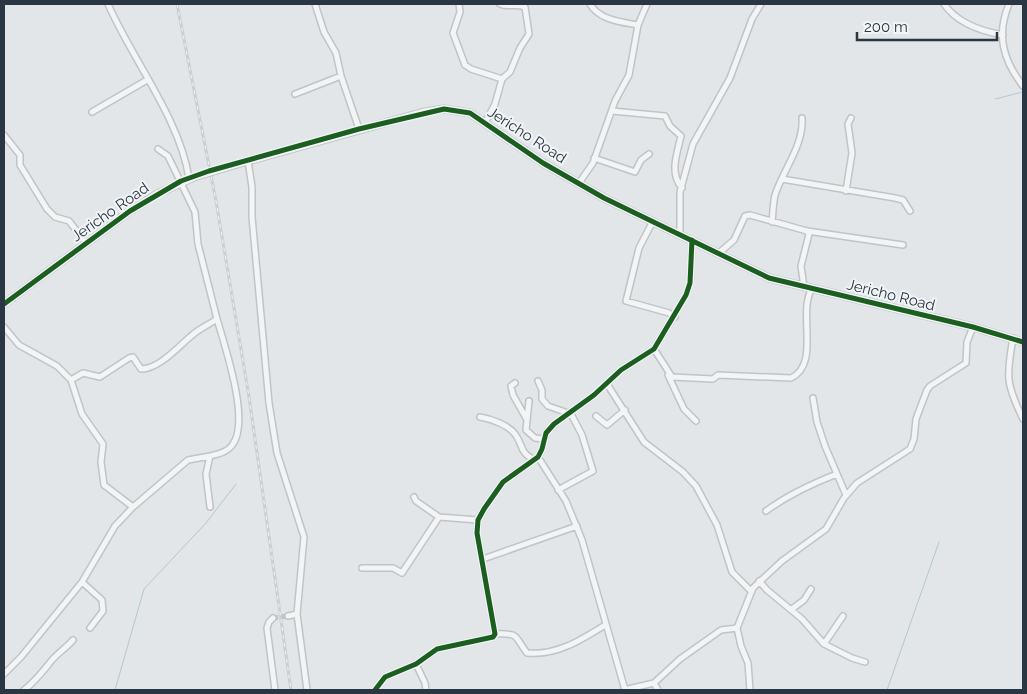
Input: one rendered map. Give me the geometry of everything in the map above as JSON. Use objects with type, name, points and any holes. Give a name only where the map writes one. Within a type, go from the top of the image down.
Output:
[{"type":"street","points":[[4,674],[21,657],[82,582],[115,526],[133,507],[188,460],[210,456],[230,448],[238,430],[236,396],[198,244],[195,212],[185,156],[168,117],[108,4]]},
{"type":"street","points":[[315,4],[324,32],[336,53],[341,76],[359,130]]},
{"type":"street","points":[[459,4],[460,12],[453,33],[465,64],[471,70],[502,79]]},
{"type":"street","points":[[485,123],[495,104],[502,79],[510,72],[520,48],[529,34],[525,7],[517,5],[506,7],[500,4]]},
{"type":"street","points":[[590,4],[600,14],[611,19],[638,25]]},
{"type":"street","points":[[579,183],[594,158],[612,111],[629,75],[638,25],[647,4]]},
{"type":"street","points":[[680,235],[682,188],[693,144],[730,78],[752,19],[761,4]]},
{"type":"street","points":[[944,4],[951,14],[966,23],[986,32],[1003,35]]},
{"type":"street","points":[[1009,4],[1004,16],[1003,35],[1006,57],[1011,70],[1023,86]]},
{"type":"street","points":[[295,94],[341,76]]},
{"type":"street","points":[[92,112],[147,80]]},
{"type":"street","name":"Jericho Road","points":[[4,304],[130,211],[188,179],[248,160],[444,109],[470,113],[543,163],[604,198],[769,278],[973,327],[1023,342]]},
{"type":"street","points":[[612,111],[666,116],[670,126],[681,136],[674,170],[675,180],[682,188]]},
{"type":"street","points":[[772,222],[776,195],[796,145],[802,118]]},
{"type":"street","points":[[846,191],[852,153],[848,124],[851,118]]},
{"type":"street","points":[[4,134],[20,155],[20,165],[47,210],[55,217],[69,221],[86,243]]},
{"type":"street","points":[[158,149],[168,156],[188,179]]},
{"type":"street","points":[[594,158],[636,172],[641,160],[649,154]]},
{"type":"street","points":[[248,160],[272,420],[284,477],[304,537],[297,614],[308,690]]},
{"type":"street","points":[[782,179],[903,200],[910,211]]},
{"type":"street","points":[[719,254],[734,240],[745,216],[750,215],[807,231],[903,244]]},
{"type":"street","points":[[653,221],[639,248],[626,301],[669,313],[675,317]]},
{"type":"street","points":[[804,287],[801,266],[807,231]]},
{"type":"street","points":[[495,634],[477,533],[478,520],[498,487],[535,458],[542,449],[544,439],[554,424],[654,348],[675,317],[686,295],[690,283],[692,240]]},
{"type":"street","points":[[654,348],[672,377],[704,380],[713,379],[718,375],[791,378],[796,376],[805,362],[807,354],[806,306],[808,295],[812,288]]},
{"type":"street","points":[[71,380],[83,372],[100,377],[133,357],[141,369],[147,368],[170,356],[190,336],[217,319]]},
{"type":"street","points":[[4,327],[20,345],[57,366],[71,380],[82,414],[103,444],[101,462],[104,485],[133,507]]},
{"type":"street","points":[[750,690],[748,663],[740,646],[737,628],[751,591],[759,581],[794,552],[826,529],[846,494],[866,477],[910,449],[923,398],[930,386],[964,365],[967,359],[967,342],[973,327]]},
{"type":"street","points":[[1013,338],[1008,373],[1009,386],[1023,419]]},
{"type":"street","points":[[664,365],[676,395],[684,409],[696,421]]},
{"type":"street","points":[[538,381],[542,390],[542,399],[548,406],[569,412],[582,435],[593,471],[558,490]]},
{"type":"street","points":[[515,382],[511,386],[513,395],[526,418]]},
{"type":"street","points":[[607,384],[644,442],[683,472],[696,486],[717,525],[732,572],[751,591]]},
{"type":"street","points":[[813,398],[817,422],[846,494]]},
{"type":"street","points":[[529,401],[526,430],[535,438],[544,439]]},
{"type":"street","points":[[596,416],[607,425],[625,410]]},
{"type":"street","points":[[480,417],[497,421],[515,434],[524,454],[535,458],[558,490],[577,526],[602,606],[605,626],[624,690],[654,683],[680,659],[721,630],[737,628]]},
{"type":"street","points":[[210,456],[206,474],[210,507]]},
{"type":"street","points":[[766,511],[785,497],[805,486],[838,474]]},
{"type":"street","points":[[414,497],[416,501],[439,517],[478,520]]},
{"type":"street","points":[[362,568],[392,568],[403,572],[439,517]]},
{"type":"street","points":[[482,559],[577,526]]},
{"type":"street","points":[[759,581],[767,590],[792,609],[824,644],[852,658],[865,662]]},
{"type":"street","points":[[82,582],[102,600],[103,611],[90,628]]},
{"type":"street","points":[[792,609],[804,600],[811,589]]},
{"type":"street","points":[[288,616],[297,614]]},
{"type":"street","points":[[824,644],[843,616]]},
{"type":"street","points":[[274,618],[269,622],[268,628],[276,690]]},
{"type":"street","points":[[375,690],[385,677],[416,664],[437,649],[491,639],[495,634],[512,633],[518,636],[528,653],[546,653],[565,648],[605,626]]},
{"type":"street","points":[[24,690],[39,678],[52,660],[62,653],[73,640]]},
{"type":"street","points":[[416,664],[425,683],[426,690]]},
{"type":"street","points":[[654,683],[658,690]]},
{"type":"waterway","points":[[995,99],[1023,92]]},
{"type":"waterway","points":[[115,690],[144,589],[206,523],[236,484]]},
{"type":"waterway","points":[[887,690],[939,542]]},
{"type":"tunnel","points":[[273,618],[288,616]]},
{"type":"railway","points":[[177,4],[216,201],[249,397],[291,690]]},
{"type":"cycle path","points":[[4,304],[130,211],[181,181],[209,171],[359,129],[444,109],[470,113],[543,163],[604,198],[769,278],[973,327],[1023,342]]},
{"type":"cycle path","points":[[375,690],[385,677],[416,664],[437,649],[493,637],[495,634],[477,533],[478,520],[503,482],[538,457],[546,433],[554,424],[594,395],[621,370],[654,349],[686,295],[690,283],[692,240]]}]
